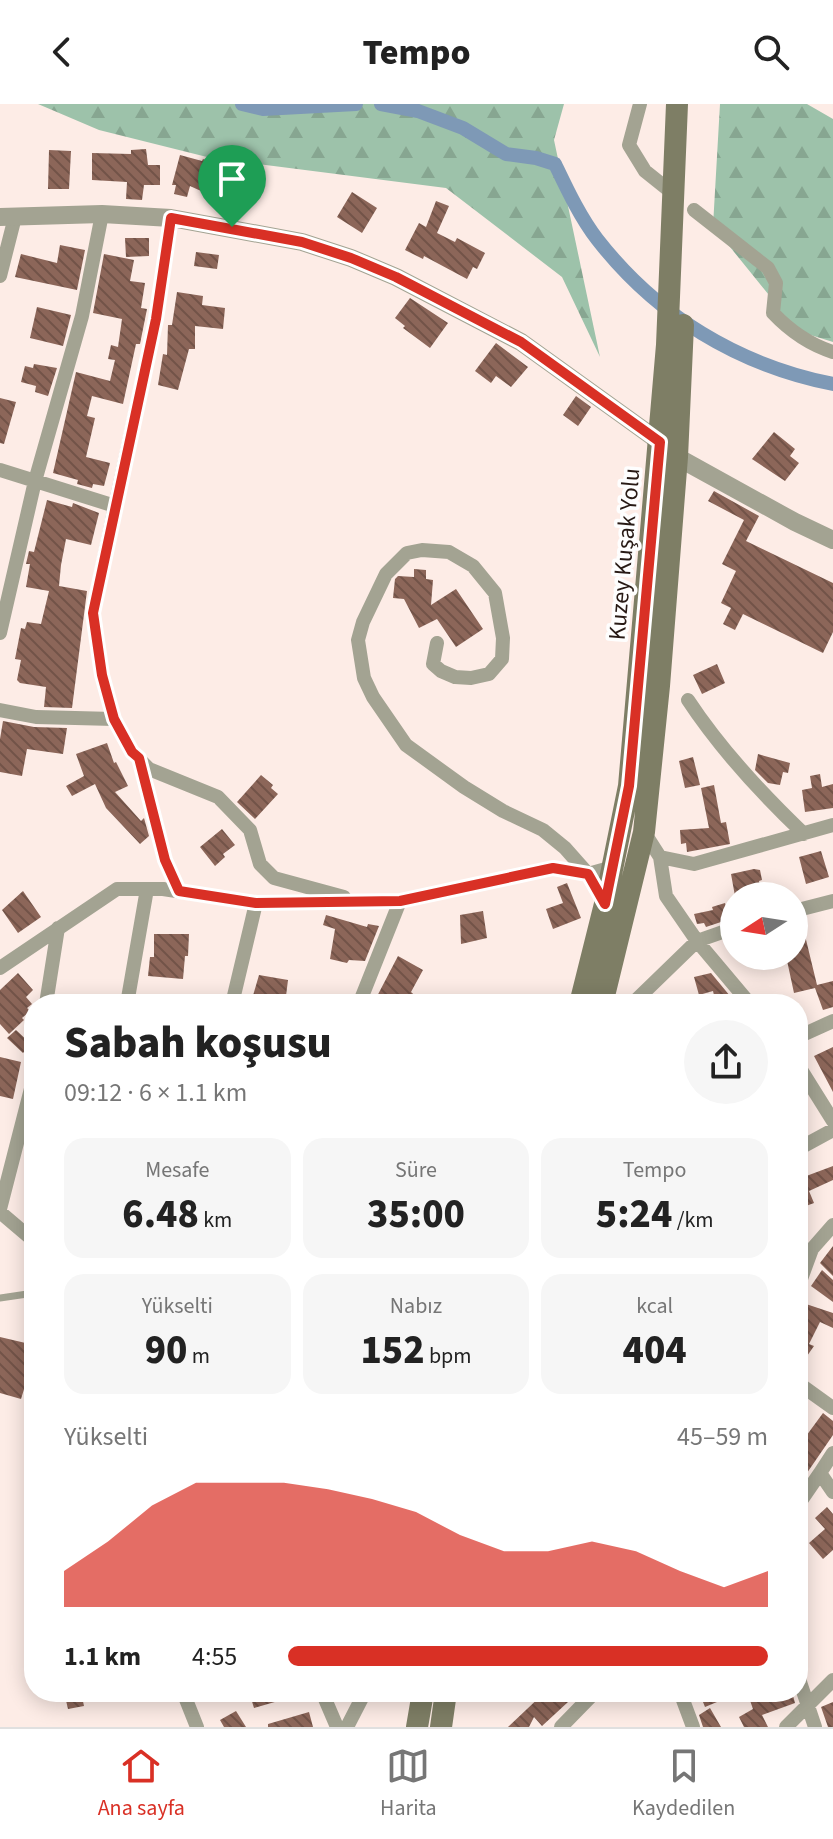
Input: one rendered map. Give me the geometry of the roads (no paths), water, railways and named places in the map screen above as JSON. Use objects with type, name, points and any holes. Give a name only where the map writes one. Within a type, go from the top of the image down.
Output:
[{"type":"main road","name":"Kuzey Kuşak Yolu","points":[[604,994],[644,832],[659,686],[675,349],[677,104]]},
{"type":"main road","name":"Kuzey Kuşak Yolu","points":[[677,283],[691,104]]},
{"type":"main road","name":"Kuzey Kuşak Yolu","points":[[582,994],[629,786],[668,450]]},
{"type":"main road","points":[[417,1727],[421,1702]]},
{"type":"main road","points":[[441,1727],[445,1702]]},
{"type":"street","points":[[640,104],[629,145],[645,171],[670,191]]},
{"type":"street","points":[[694,210],[768,268],[776,283],[773,313],[788,328],[815,346],[833,352]]},
{"type":"street","points":[[0,633],[35,481],[82,316],[102,214]]},
{"type":"street","points":[[0,276],[7,217],[102,214],[171,218],[302,242],[396,277],[521,342],[668,450],[833,540]]},
{"type":"street","points":[[171,218],[156,319],[93,613],[102,675],[114,719],[132,752],[149,769],[218,797],[250,830],[260,864],[274,878],[359,902]]},
{"type":"street","points":[[0,470],[115,506]]},
{"type":"street","points":[[437,643],[433,664],[441,671],[455,677],[471,678],[489,674],[502,659],[503,649],[495,593],[473,566],[449,552],[434,549],[407,553],[386,574],[378,588],[358,640],[364,678],[373,697],[406,745],[464,787],[503,811],[543,830],[565,848],[588,874],[605,904]]},
{"type":"street","points":[[688,700],[702,722],[762,795],[804,834]]},
{"type":"street","points":[[0,710],[36,717],[114,719]]},
{"type":"street","points":[[139,758],[165,860],[179,891]]},
{"type":"street","points":[[660,857],[694,864],[833,825]]},
{"type":"street","points":[[644,832],[660,857],[666,896],[697,941],[742,994]]},
{"type":"street","points":[[0,968],[117,889],[179,891],[256,903],[400,901],[553,868],[588,874],[613,867]]},
{"type":"street","points":[[129,994],[147,889]]},
{"type":"street","points":[[363,994],[400,901]]},
{"type":"street","points":[[808,907],[833,901]]},
{"type":"street","points":[[234,994],[256,903]]},
{"type":"street","points":[[48,994],[58,928]]},
{"type":"street","points":[[642,994],[697,941],[720,933]]},
{"type":"street","points":[[808,1032],[833,1021]]},
{"type":"street","points":[[808,1085],[831,1131],[808,1144]]},
{"type":"street","points":[[24,1116],[0,1211],[24,1232]]},
{"type":"street","points":[[808,1260],[812,1249],[833,1225]]},
{"type":"street","points":[[808,1390],[833,1408]]},
{"type":"street","points":[[808,1490],[833,1453]]},
{"type":"street","points":[[820,1473],[833,1492]]},
{"type":"street","points":[[786,1727],[833,1680]]},
{"type":"street","points":[[187,1702],[197,1727]]},
{"type":"street","points":[[326,1702],[337,1727]]},
{"type":"street","points":[[347,1727],[360,1702]]},
{"type":"street","points":[[561,1727],[585,1702]]},
{"type":"street","points":[[684,1702],[693,1727]]},
{"type":"street","points":[[807,1702],[815,1727]]},
{"type":"lane","points":[[0,1298],[24,1294]]},
{"type":"waterway","points":[[242,104],[263,109],[356,104]]},
{"type":"waterway","points":[[381,104],[418,111],[463,128],[506,154],[555,164],[579,212],[597,239],[620,267],[673,314],[732,350],[764,364],[833,384]]}]
